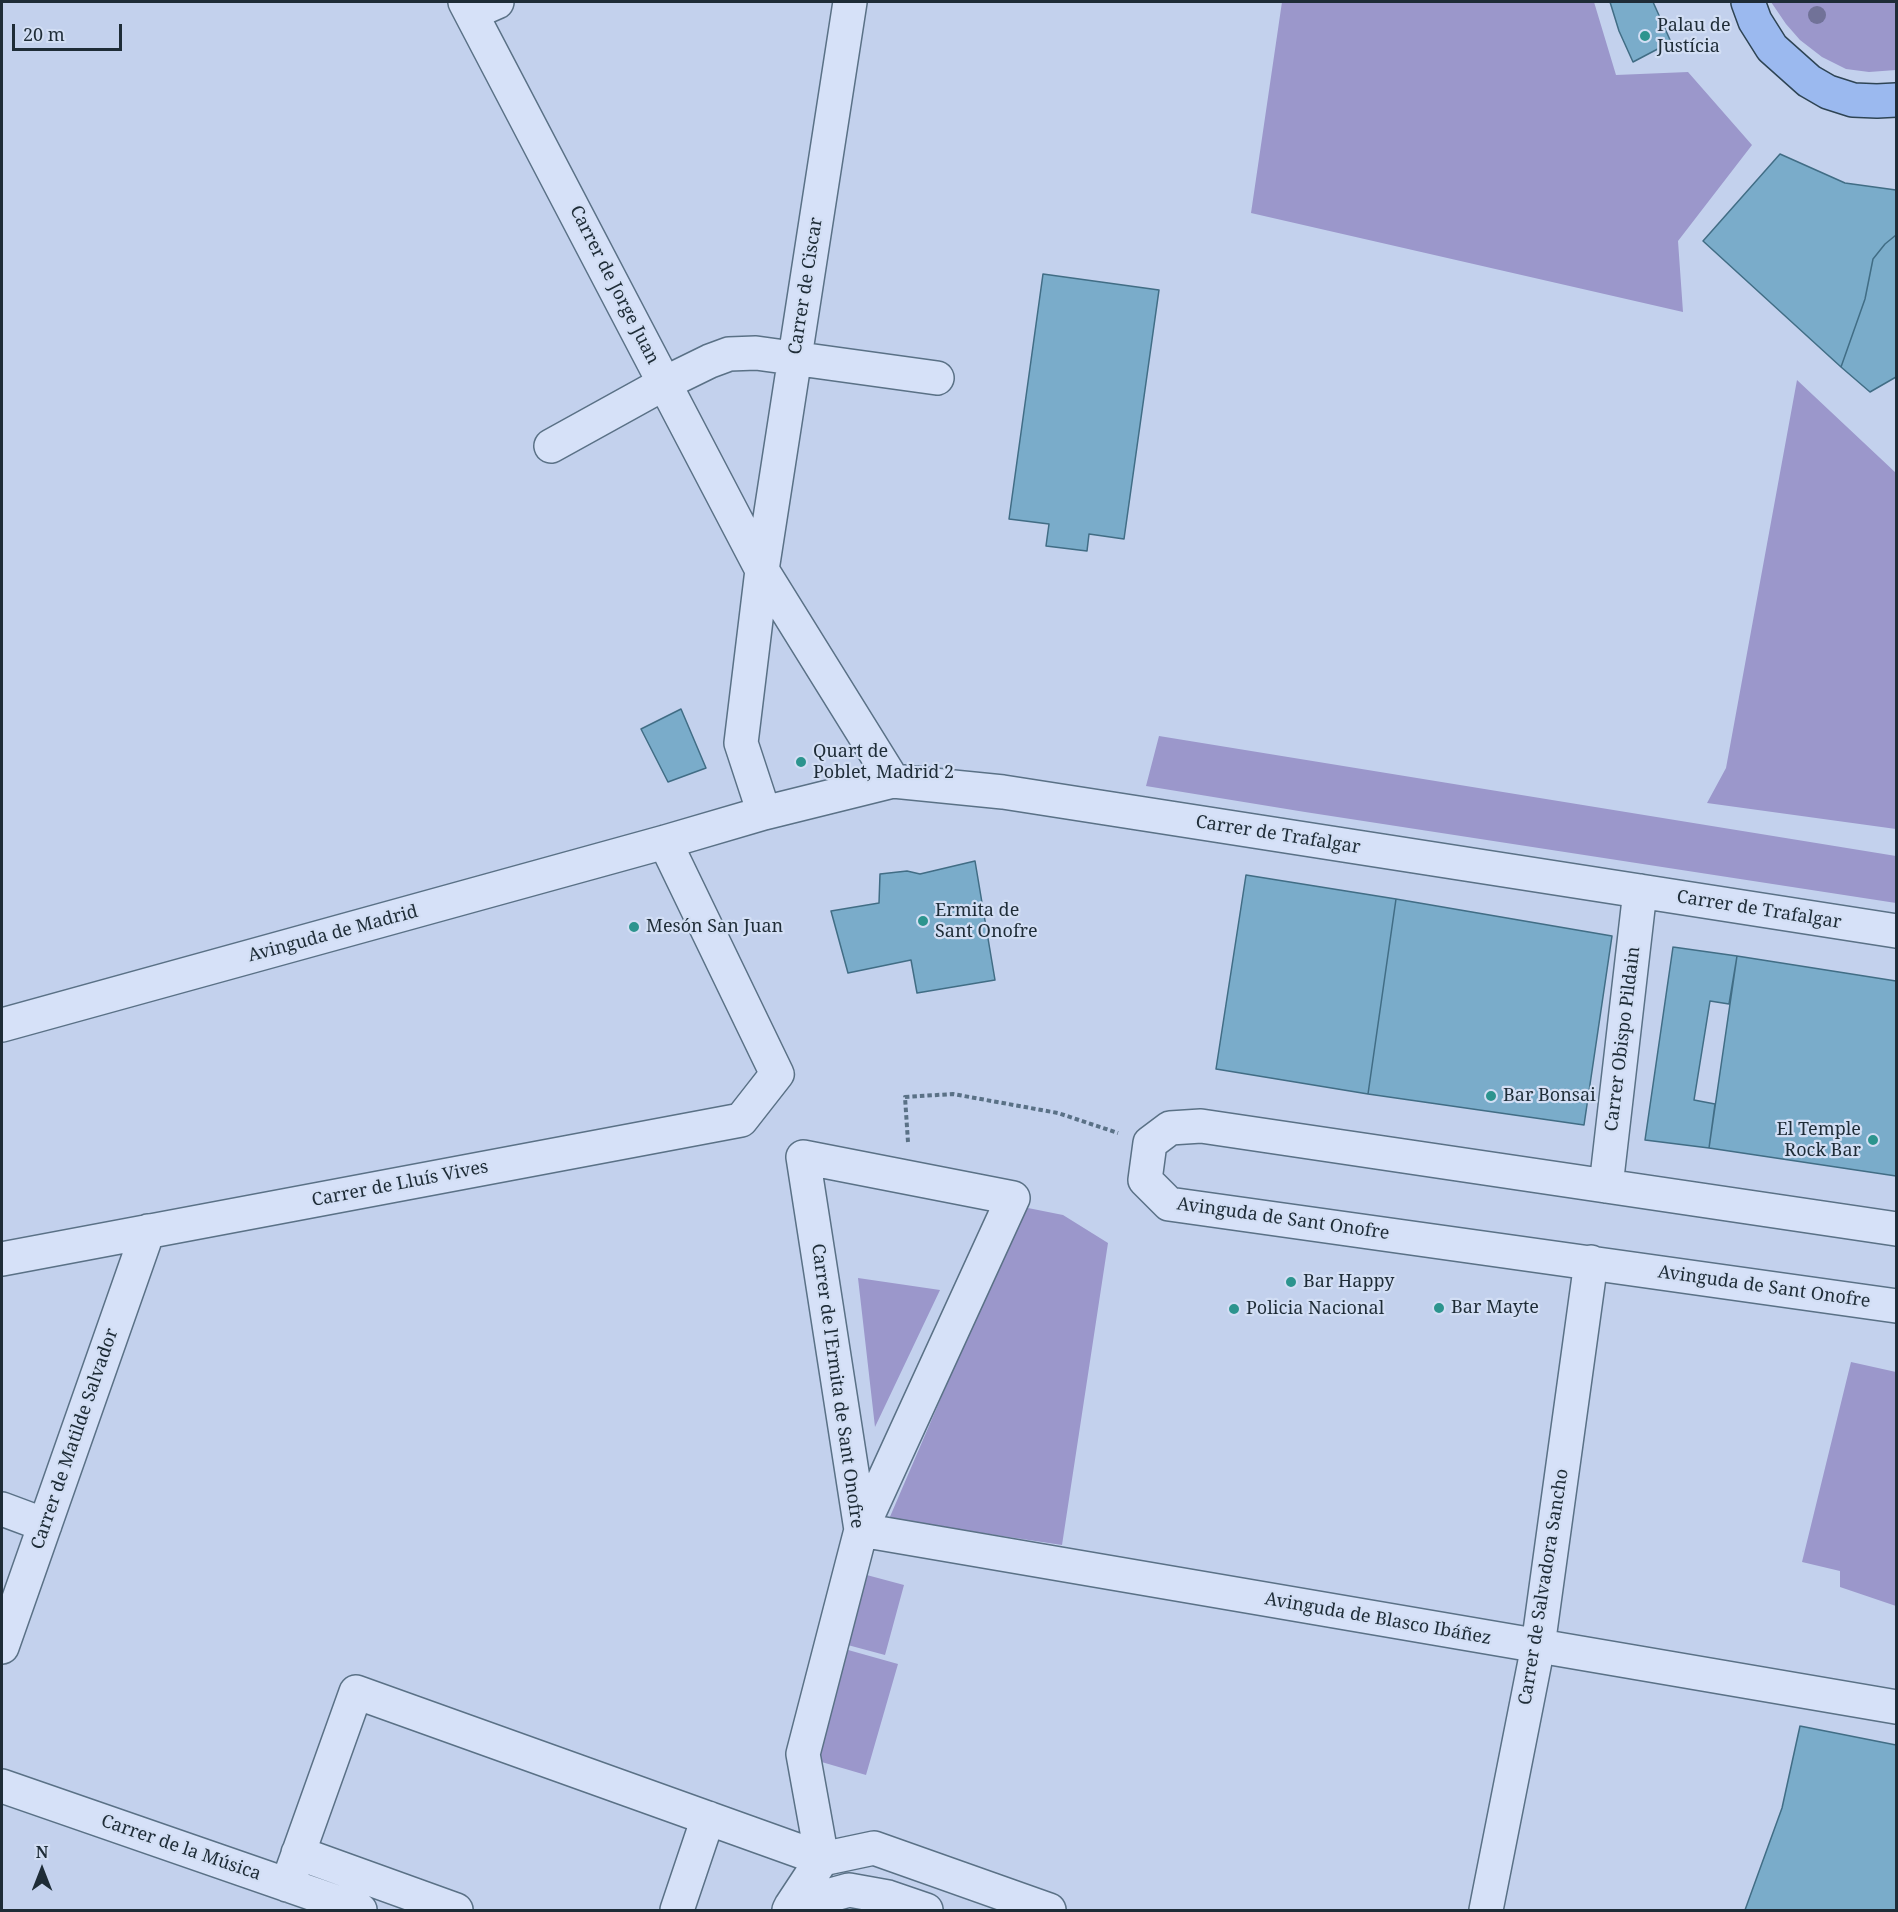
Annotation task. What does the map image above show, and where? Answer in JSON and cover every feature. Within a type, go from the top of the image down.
[{"type":"main road","points":[[1748,2],[1755,21],[1772,48],[1809,81],[1828,92],[1853,99],[1896,100]]},
{"type":"street","name":"Carrer de Ciscar","points":[[764,813],[741,743],[762,570],[850,2]]},
{"type":"street","name":"Carrer de Jorge Juan","points":[[478,6],[665,383],[762,570],[893,781]]},
{"type":"street","points":[[551,446],[665,383],[729,354],[756,353],[937,378]]},
{"type":"street","name":"Carrer de Trafalgar","points":[[665,842],[764,813],[893,781],[1003,792],[1896,931]]},
{"type":"street","name":"Avinguda de Madrid","points":[[2,1025],[665,842]]},
{"type":"street","name":"Carrer de Lluís Vives","points":[[2,1258],[741,1120],[777,1074],[665,842]]},
{"type":"street","name":"Carrer Obispo Pildain","points":[[1606,1186],[1640,891]]},
{"type":"street","points":[[1150,1143],[1170,1128],[1201,1126],[1896,1229]]},
{"type":"street","name":"Avinguda de Sant Onofre","points":[[1150,1143],[1145,1180],[1169,1204],[1896,1306]]},
{"type":"street","name":"Carrer de l'Ermita de Sant Onofre","points":[[822,1859],[803,1754],[861,1530],[803,1157],[909,1178]]},
{"type":"street","points":[[861,1530],[1013,1198],[909,1178]]},
{"type":"street","name":"Carrer de Matilde Salvador","points":[[2,1647],[148,1231]]},
{"type":"street","name":"Carrer de Salvadora Sancho","points":[[1486,1911],[1538,1646],[1591,1262]]},
{"type":"street","points":[[2,1509],[45,1525]]},
{"type":"street","name":"Avinguda de Blasco Ibáñez","points":[[861,1530],[1896,1707]]},
{"type":"street","points":[[287,1885],[356,1692],[822,1859],[874,1848],[1049,1911]]},
{"type":"street","name":"Carrer de la Música","points":[[2,1786],[360,1911]]},
{"type":"street","points":[[677,1911],[708,1818]]},
{"type":"street","points":[[298,1853],[456,1911]]},
{"type":"street","points":[[790,1908],[822,1859]]},
{"type":"street","points":[[790,1908],[849,1890],[888,1897],[926,1911]]},
{"type":"path","points":[[909,1178],[905,1097],[953,1094],[1046,1111],[1150,1143]]},
{"type":"shaded area","points":[[1282,2],[1594,2],[1616,75],[1688,72],[1752,145],[1678,241],[1683,312],[1251,213]]},
{"type":"shaded area","points":[[1771,2],[1896,2],[1896,70],[1869,72],[1846,69],[1822,57],[1800,40]]},
{"type":"shaded area","points":[[1797,380],[1896,473],[1896,829],[1707,803],[1726,768]]},
{"type":"shaded area","points":[[1159,736],[1896,856],[1896,903],[1146,786]]},
{"type":"shaded area","points":[[1023,1207],[1063,1215],[1108,1243],[1062,1545],[889,1519]]},
{"type":"shaded area","points":[[858,1278],[940,1290],[875,1427]]},
{"type":"shaded area","points":[[1851,1362],[1896,1372],[1896,1606],[1840,1587],[1840,1571],[1802,1562]]},
{"type":"shaded area","points":[[863,1574],[904,1585],[885,1655],[844,1644]]},
{"type":"shaded area","points":[[841,1648],[898,1664],[866,1775],[808,1758]]},
{"type":"building","name":"Palau de Justícia","points":[[1610,2],[1653,2],[1671,42],[1633,62],[1619,31]]},
{"type":"building","points":[[1780,154],[1845,183],[1896,190],[1896,235],[1873,259],[1865,299],[1841,367],[1703,241]]},
{"type":"building","points":[[1896,235],[1896,377],[1870,392],[1841,367],[1865,299],[1873,259]]},
{"type":"building","points":[[1043,274],[1159,290],[1124,539],[1089,534],[1087,551],[1046,546],[1049,524],[1009,519]]},
{"type":"building","points":[[681,709],[706,768],[668,782],[641,729]]},
{"type":"building","points":[[975,861],[995,980],[917,993],[911,960],[848,973],[831,911],[879,903],[880,874],[907,871],[920,874]]},
{"type":"building","points":[[1246,875],[1396,899],[1368,1094],[1216,1069]]},
{"type":"building","points":[[1396,899],[1612,936],[1584,1125],[1368,1094]]},
{"type":"building","points":[[1673,947],[1737,956],[1729,1004],[1710,1001],[1694,1100],[1715,1104],[1709,1148],[1645,1140]]},
{"type":"building","points":[[1737,956],[1896,981],[1896,1176],[1709,1148]]},
{"type":"building","points":[[1800,1726],[1896,1745],[1896,1910],[1745,1910],[1782,1808]]},
{"type":"place","name":"Palau de Justícia","points":[[1645,36]]},
{"type":"place","name":"Quart de Poblet, Madrid 2","points":[[801,762]]},
{"type":"place","name":"Ermita de Sant Onofre","points":[[923,921]]},
{"type":"place","name":"Mesón San Juan","points":[[634,927]]},
{"type":"place","name":"Bar Bonsai","points":[[1491,1096]]},
{"type":"place","name":"El Temple Rock Bar","points":[[1873,1140]]},
{"type":"place","name":"Bar Happy","points":[[1291,1282]]},
{"type":"place","name":"Bar Mayte","points":[[1439,1308]]},
{"type":"place","name":"Policia Nacional","points":[[1234,1309]]}]
